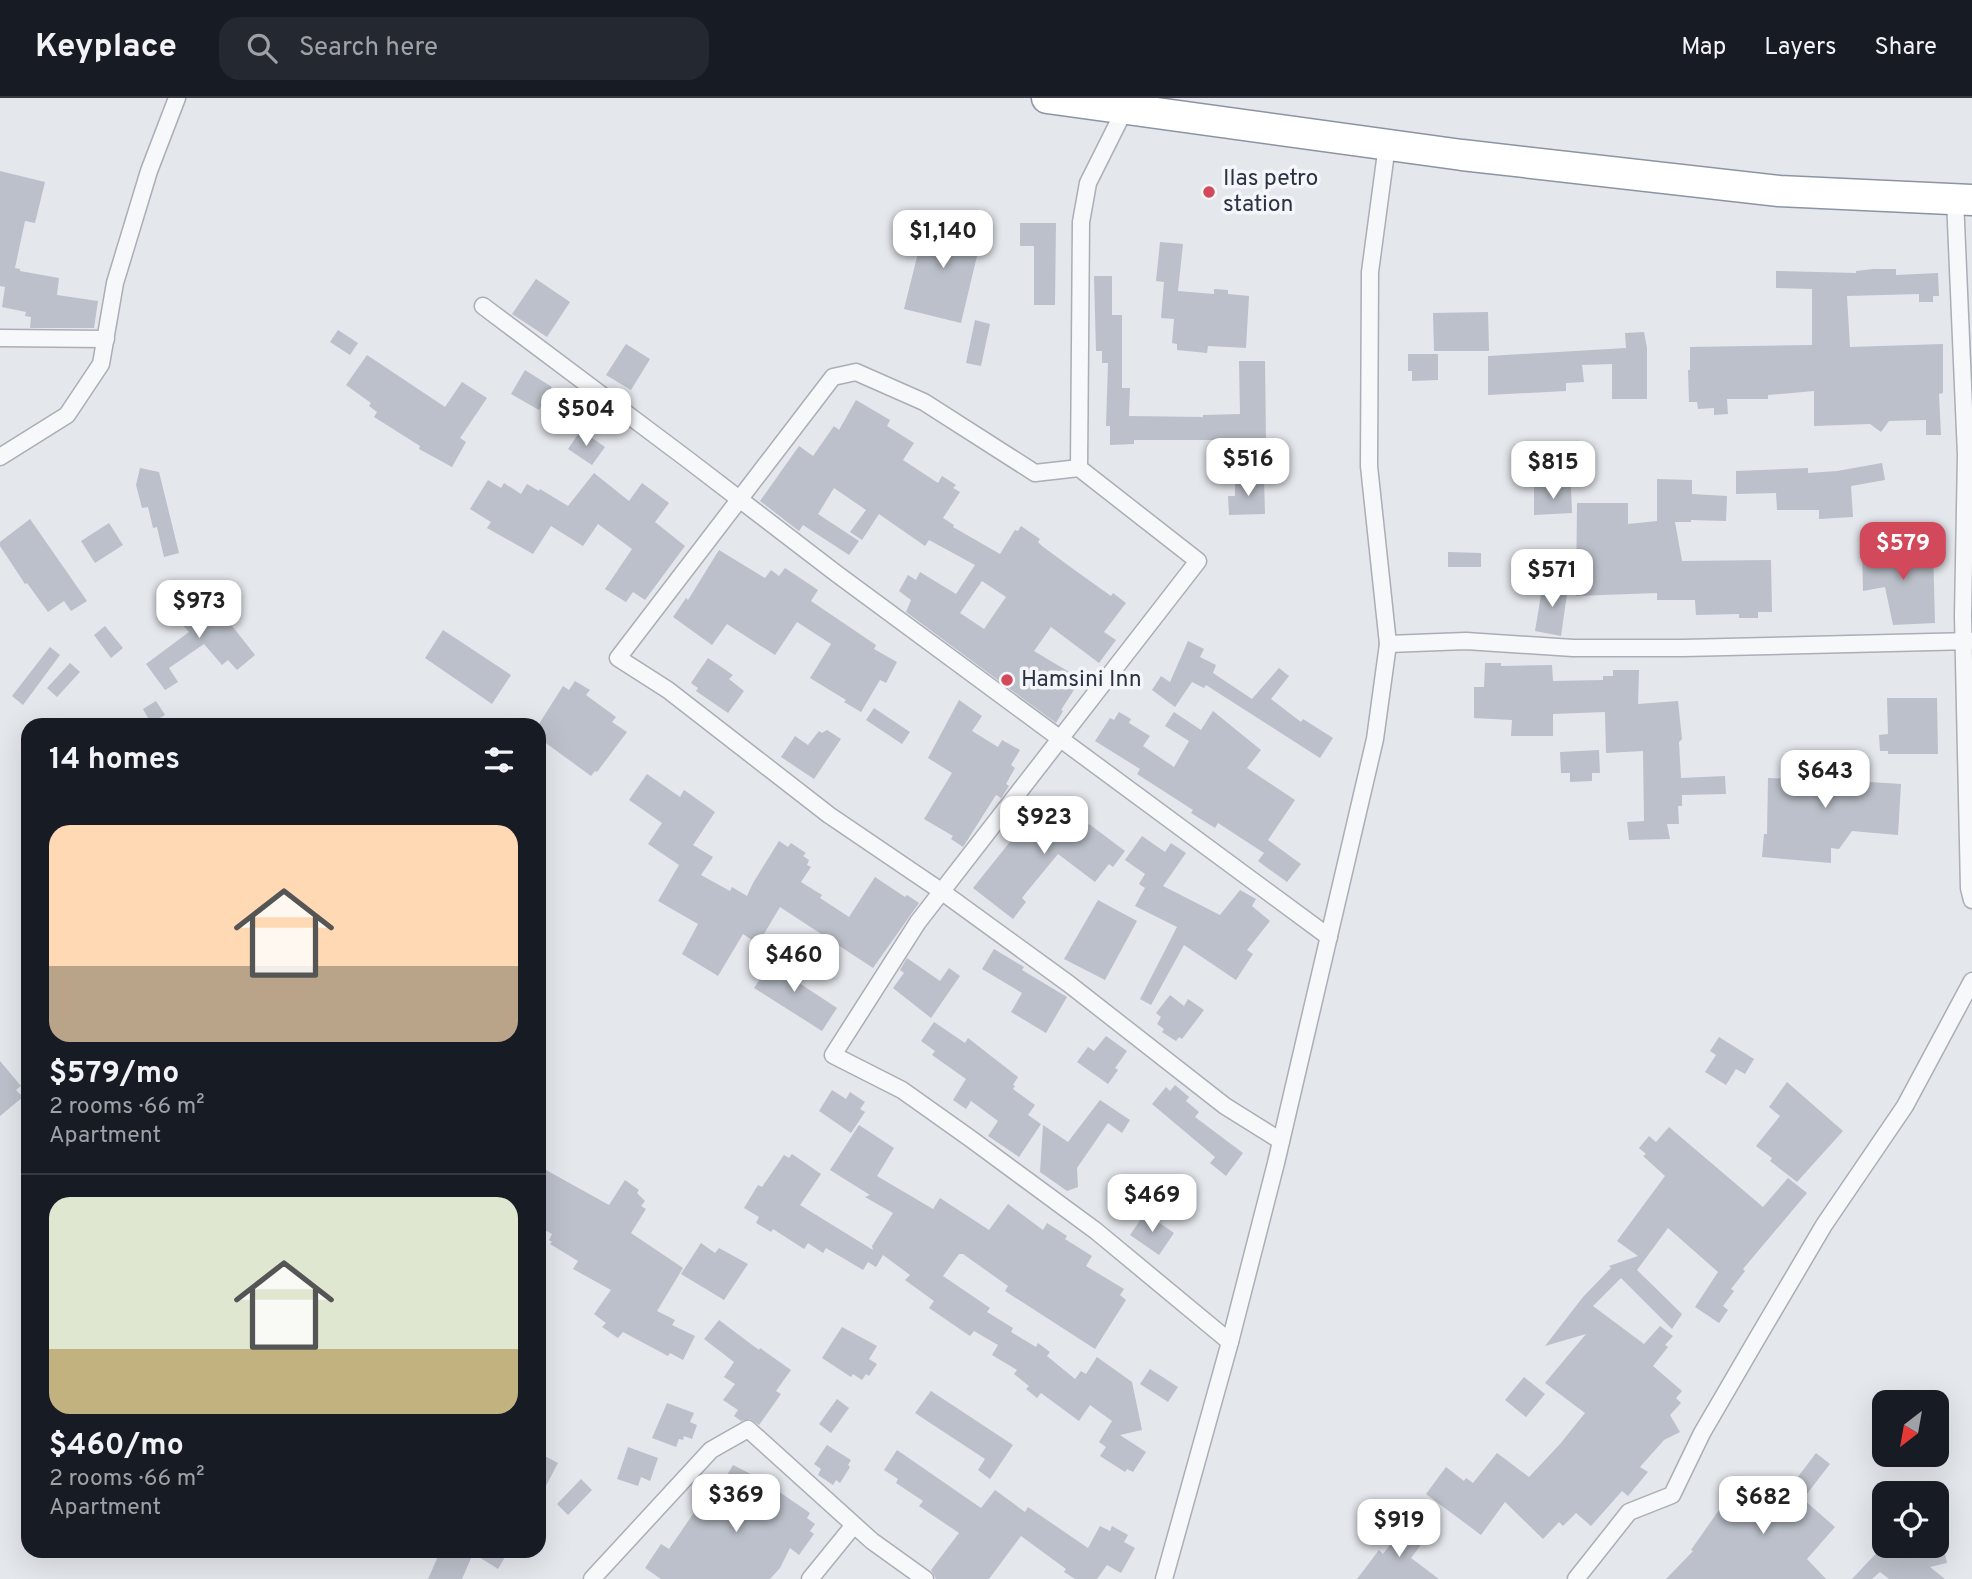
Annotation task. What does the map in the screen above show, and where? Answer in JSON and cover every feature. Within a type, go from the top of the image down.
[{"type":"highway","points":[[1047,98],[1387,145],[1779,191],[1964,200]]},
{"type":"street","points":[[0,457],[67,415],[102,364],[114,283],[149,171],[177,98]]},
{"type":"street","points":[[1079,468],[1081,222],[1088,183],[1125,109]]},
{"type":"street","points":[[1164,1579],[1230,1342],[1281,1140],[1375,739],[1388,644],[1368,466],[1370,272],[1387,145]]},
{"type":"street","points":[[1964,200],[1969,455],[1969,888],[1972,900]]},
{"type":"street","points":[[482,306],[837,574],[1329,937]]},
{"type":"street","points":[[0,338],[106,339]]},
{"type":"street","points":[[1230,1342],[1096,1231],[971,1139],[902,1090],[833,1055],[918,922],[941,891],[1198,561],[1079,468],[1035,472],[924,402],[856,372],[833,377],[618,658],[668,690],[829,815],[941,891],[1069,984],[1225,1106],[1281,1140]]},
{"type":"street","points":[[1388,644],[1466,641],[1573,649],[1968,641]]},
{"type":"street","points":[[1576,1579],[1629,1512],[1672,1495],[1702,1433],[1748,1353],[1824,1224],[1905,1106],[1972,981]]},
{"type":"street","points":[[592,1579],[711,1450],[748,1429],[872,1541],[925,1579]]},
{"type":"street","points":[[810,1579],[854,1525]]},
{"type":"building","points":[[0,171],[45,182],[35,223],[25,221],[15,268],[59,278],[57,295],[98,301],[94,328],[30,328],[31,317],[25,316],[26,312],[2,307],[5,287],[0,286]]},
{"type":"building","points":[[927,217],[970,227],[969,231],[982,235],[961,323],[904,309]]},
{"type":"building","points":[[1020,223],[1056,223],[1055,305],[1034,305],[1034,246],[1020,246]]},
{"type":"building","points":[[1160,242],[1183,244],[1178,291],[1214,294],[1214,289],[1228,290],[1228,294],[1249,296],[1246,348],[1208,346],[1207,353],[1177,350],[1177,344],[1172,343],[1174,319],[1161,318],[1164,282],[1156,281]]},
{"type":"building","points":[[1873,269],[1896,269],[1896,275],[1938,273],[1939,296],[1933,296],[1933,302],[1919,302],[1919,294],[1847,296],[1850,347],[1943,344],[1943,393],[1939,394],[1941,435],[1926,435],[1926,420],[1889,421],[1881,432],[1870,424],[1814,426],[1814,391],[1768,395],[1768,399],[1727,399],[1728,414],[1714,415],[1714,408],[1698,409],[1697,402],[1689,402],[1690,347],[1812,345],[1812,289],[1776,288],[1776,271],[1856,273]]},
{"type":"building","points":[[1094,276],[1112,276],[1112,315],[1122,315],[1122,388],[1130,388],[1129,416],[1203,417],[1240,414],[1239,361],[1265,361],[1266,440],[1134,440],[1134,444],[1110,445],[1110,426],[1106,426],[1108,363],[1102,363],[1102,351],[1096,351]]},
{"type":"building","points":[[536,279],[570,302],[547,337],[512,314]]},
{"type":"building","points":[[1488,312],[1489,351],[1434,351],[1433,313]]},
{"type":"building","points":[[975,320],[990,324],[981,366],[966,363]]},
{"type":"building","points":[[338,330],[358,343],[350,355],[330,342]]},
{"type":"building","points":[[1644,332],[1647,348],[1647,399],[1612,399],[1612,364],[1582,365],[1584,382],[1566,383],[1566,391],[1488,395],[1488,356],[1626,348],[1625,333]]},
{"type":"building","points":[[626,344],[650,359],[631,390],[606,375]]},
{"type":"building","points":[[1408,354],[1438,354],[1438,380],[1412,381],[1412,371],[1408,371]]},
{"type":"building","points":[[367,355],[445,407],[462,382],[487,398],[460,438],[466,442],[452,467],[419,449],[420,446],[374,417],[377,412],[369,406],[371,403],[346,385]]},
{"type":"building","points":[[525,370],[552,387],[539,410],[511,394]]},
{"type":"building","points":[[856,400],[890,420],[887,426],[914,443],[903,460],[938,483],[942,476],[956,485],[953,488],[960,492],[943,518],[954,525],[953,527],[1000,554],[1015,530],[1018,531],[1021,526],[1040,539],[1038,542],[1042,546],[1069,566],[1111,596],[1113,593],[1126,603],[1104,632],[1116,640],[1099,663],[1051,627],[1034,651],[1081,679],[1056,723],[906,612],[911,600],[899,591],[908,575],[916,580],[920,572],[956,594],[975,565],[929,540],[925,546],[879,514],[862,540],[850,532],[866,510],[834,488],[818,514],[859,541],[849,555],[803,525],[799,531],[760,501],[799,446],[813,456],[834,426],[839,430]],"holes":[[[982,581],[1006,597],[984,629],[960,613]]]},
{"type":"building","points":[[581,430],[605,447],[592,465],[568,449]]},
{"type":"building","points":[[1882,463],[1885,480],[1851,486],[1853,517],[1819,519],[1819,510],[1777,510],[1776,493],[1736,494],[1736,471],[1808,468],[1808,473]]},
{"type":"building","points":[[140,468],[159,472],[179,553],[164,557],[157,527],[153,528],[148,507],[142,508],[136,485]]},
{"type":"building","points":[[594,473],[629,501],[642,483],[669,503],[655,522],[685,546],[645,600],[633,592],[626,602],[605,589],[632,549],[598,524],[583,546],[551,526],[533,554],[487,528],[491,522],[470,509],[488,480],[501,488],[504,483],[521,494],[527,484],[568,506]]},
{"type":"building","points":[[1235,479],[1264,479],[1265,514],[1229,515],[1228,496],[1235,496]]},
{"type":"building","points":[[1657,479],[1692,480],[1692,494],[1727,496],[1726,521],[1675,522],[1682,561],[1771,560],[1772,612],[1758,612],[1758,618],[1739,618],[1739,614],[1696,615],[1695,600],[1657,600],[1657,593],[1576,596],[1577,503],[1628,503],[1628,524],[1657,521]]},
{"type":"building","points":[[1534,487],[1571,487],[1572,513],[1534,515]]},
{"type":"building","points":[[30,519],[87,601],[71,611],[64,601],[48,612],[27,583],[25,584],[0,546],[0,542]]},
{"type":"building","points":[[109,523],[123,545],[95,563],[81,541]]},
{"type":"building","points":[[1933,547],[1935,623],[1893,625],[1885,587],[1863,591],[1862,549]]},
{"type":"building","points":[[719,550],[765,578],[771,570],[779,576],[785,568],[818,590],[811,601],[876,645],[874,649],[897,662],[886,683],[880,680],[861,712],[810,678],[831,644],[797,622],[775,655],[727,624],[712,645],[673,617],[686,598],[688,600]]},
{"type":"building","points":[[1448,552],[1481,553],[1481,567],[1448,567]]},
{"type":"building","points":[[1543,583],[1568,587],[1561,636],[1535,631]]},
{"type":"building","points":[[177,591],[194,610],[204,603],[220,621],[225,617],[255,655],[237,670],[228,660],[222,665],[204,644],[169,668],[178,682],[165,690],[146,664],[189,632],[163,604]]},
{"type":"building","points":[[105,626],[123,648],[111,658],[94,635]]},
{"type":"building","points":[[443,630],[511,675],[492,704],[425,658]]},
{"type":"building","points":[[1188,641],[1204,649],[1200,657],[1216,665],[1213,673],[1252,699],[1279,668],[1289,676],[1271,699],[1301,722],[1303,719],[1333,738],[1320,758],[1206,685],[1204,688],[1192,682],[1175,707],[1152,690],[1161,676],[1170,682]]},
{"type":"building","points":[[50,647],[60,655],[23,705],[12,696]]},
{"type":"building","points":[[708,658],[733,675],[729,679],[744,691],[728,713],[696,691],[698,688],[691,683]]},
{"type":"building","points":[[70,663],[80,672],[57,697],[47,688]]},
{"type":"building","points":[[1485,663],[1501,663],[1501,666],[1552,665],[1553,681],[1603,680],[1603,676],[1613,676],[1613,670],[1639,670],[1638,704],[1678,701],[1682,739],[1679,742],[1681,778],[1725,776],[1726,794],[1682,795],[1682,806],[1678,806],[1679,824],[1667,824],[1670,839],[1629,840],[1627,822],[1644,821],[1643,751],[1606,753],[1605,712],[1553,714],[1553,736],[1511,736],[1512,720],[1474,718],[1474,687],[1484,687]]},
{"type":"building","points":[[575,681],[590,690],[586,695],[616,717],[612,722],[627,732],[597,772],[591,776],[546,743],[546,718],[543,718],[563,686],[569,690]]},
{"type":"building","points":[[1887,698],[1937,698],[1938,754],[1888,754],[1888,751],[1880,751],[1879,735],[1888,734]]},
{"type":"building","points":[[959,700],[982,716],[972,731],[998,747],[1002,740],[1020,750],[1011,765],[1015,768],[1006,784],[1009,786],[1001,798],[996,795],[963,847],[951,839],[953,836],[924,819],[952,773],[928,758]]},
{"type":"building","points":[[156,701],[165,715],[148,718],[143,709]]},
{"type":"building","points":[[874,708],[910,732],[902,744],[866,720]]},
{"type":"building","points":[[1213,711],[1261,750],[1247,768],[1295,800],[1268,840],[1301,864],[1287,882],[1258,861],[1264,853],[1218,823],[1215,828],[1191,813],[1193,810],[1137,774],[1140,769],[1095,741],[1110,718],[1114,720],[1119,712],[1131,719],[1129,723],[1150,736],[1143,746],[1174,767],[1189,741],[1165,726],[1174,712],[1201,730]]},
{"type":"building","points":[[827,730],[841,739],[814,779],[781,757],[795,736],[808,745],[819,731],[822,733]]},
{"type":"building","points":[[1599,750],[1600,773],[1592,773],[1592,781],[1570,782],[1570,773],[1561,773],[1560,752]]},
{"type":"building","points":[[1799,750],[1840,753],[1838,780],[1901,784],[1898,835],[1852,831],[1839,849],[1831,848],[1831,863],[1762,857],[1764,834],[1767,834],[1768,778],[1797,779]]},
{"type":"building","points":[[647,774],[680,797],[684,790],[715,812],[693,845],[713,857],[701,875],[730,891],[732,887],[747,896],[779,841],[788,847],[791,843],[806,853],[803,856],[809,860],[807,865],[811,867],[801,882],[849,917],[875,877],[919,903],[873,968],[780,907],[758,944],[743,934],[718,976],[682,954],[698,924],[658,901],[679,865],[648,844],[662,823],[629,800]]},
{"type":"building","points":[[1045,798],[1085,829],[1089,824],[1125,851],[1113,867],[1109,864],[1095,882],[1058,854],[1022,898],[1026,902],[1013,919],[973,888]]},
{"type":"building","points":[[1142,836],[1165,852],[1171,843],[1186,853],[1163,886],[1220,915],[1240,890],[1256,899],[1252,906],[1270,921],[1247,950],[1253,954],[1236,980],[1184,945],[1151,1005],[1140,999],[1177,927],[1135,906],[1145,888],[1139,884],[1145,874],[1125,860]]},
{"type":"building","points":[[1098,900],[1137,921],[1105,980],[1064,959]]},
{"type":"building","points":[[994,949],[1024,967],[1022,970],[1067,997],[1046,1033],[1011,1012],[1022,993],[982,969]]},
{"type":"building","points":[[776,955],[804,974],[799,983],[837,1008],[822,1031],[754,988]]},
{"type":"building","points":[[907,958],[940,981],[949,968],[960,976],[931,1018],[893,988],[904,973],[900,970]]},
{"type":"building","points":[[1170,995],[1184,1006],[1188,999],[1204,1010],[1182,1039],[1179,1037],[1176,1041],[1162,1032],[1164,1029],[1157,1024],[1161,1017],[1156,1013]]},
{"type":"building","points":[[934,1022],[965,1043],[968,1038],[1018,1077],[1013,1089],[1035,1105],[1028,1115],[1041,1124],[1019,1157],[988,1136],[998,1121],[971,1101],[966,1109],[953,1100],[966,1079],[932,1055],[935,1051],[921,1041]]},
{"type":"building","points":[[1106,1036],[1127,1051],[1108,1084],[1077,1062],[1088,1047],[1094,1051]]},
{"type":"building","points":[[1719,1037],[1754,1059],[1745,1074],[1736,1069],[1726,1085],[1705,1072],[1716,1055],[1710,1051]]},
{"type":"building","points":[[0,1061],[21,1086],[16,1090],[21,1099],[0,1116]]},
{"type":"building","points":[[1787,1082],[1843,1131],[1797,1182],[1756,1146],[1780,1116],[1769,1107]]},
{"type":"building","points":[[1175,1085],[1189,1097],[1186,1101],[1199,1112],[1195,1117],[1243,1153],[1226,1176],[1210,1163],[1215,1157],[1152,1104],[1166,1087],[1170,1091]]},
{"type":"building","points":[[832,1090],[846,1099],[850,1092],[865,1102],[860,1109],[865,1112],[851,1133],[819,1111]]},
{"type":"building","points":[[1100,1100],[1130,1120],[1122,1133],[1108,1123],[1077,1168],[1078,1187],[1067,1191],[1040,1172],[1043,1125],[1068,1142]]},
{"type":"building","points":[[859,1125],[894,1148],[877,1176],[933,1209],[940,1198],[989,1230],[1008,1204],[1043,1230],[1047,1223],[1067,1236],[1065,1239],[1092,1256],[1086,1266],[1124,1289],[1120,1295],[1126,1300],[1095,1349],[1005,1291],[1008,1286],[963,1254],[959,1254],[943,1276],[990,1308],[987,1312],[1013,1328],[1011,1332],[1036,1347],[1038,1343],[1050,1352],[1047,1356],[1075,1379],[1081,1371],[1086,1374],[1097,1357],[1132,1382],[1142,1430],[1120,1435],[1146,1452],[1133,1472],[1127,1469],[1125,1472],[1100,1456],[1106,1447],[1099,1442],[1112,1421],[1090,1405],[1079,1421],[1041,1393],[1037,1398],[1026,1389],[1029,1386],[1014,1374],[1017,1370],[992,1355],[998,1345],[974,1331],[970,1336],[929,1308],[934,1301],[905,1280],[910,1275],[883,1255],[876,1267],[868,1262],[863,1270],[826,1248],[823,1253],[808,1243],[804,1249],[773,1229],[771,1232],[756,1223],[759,1217],[744,1208],[758,1185],[762,1187],[784,1155],[789,1158],[792,1154],[821,1174],[800,1205],[873,1250],[872,1246],[893,1213],[865,1197],[870,1195],[830,1170]]},
{"type":"building","points":[[1669,1127],[1763,1207],[1788,1178],[1807,1193],[1743,1269],[1745,1271],[1731,1289],[1734,1291],[1723,1306],[1728,1310],[1719,1323],[1695,1307],[1718,1272],[1668,1228],[1637,1270],[1682,1314],[1672,1329],[1621,1278],[1593,1306],[1644,1344],[1660,1326],[1673,1336],[1653,1366],[1682,1391],[1676,1398],[1681,1403],[1670,1415],[1680,1432],[1664,1440],[1640,1467],[1648,1472],[1628,1496],[1622,1491],[1591,1526],[1576,1513],[1563,1526],[1559,1522],[1543,1539],[1505,1502],[1481,1535],[1426,1494],[1446,1467],[1464,1481],[1466,1478],[1473,1483],[1497,1453],[1529,1477],[1585,1413],[1545,1383],[1586,1334],[1545,1346],[1583,1297],[1611,1268],[1609,1266],[1638,1256],[1617,1241],[1665,1176],[1643,1156],[1646,1154],[1639,1148],[1649,1136],[1656,1142]]},
{"type":"building","points":[[546,1170],[609,1205],[625,1180],[639,1190],[637,1193],[645,1201],[641,1206],[646,1209],[631,1233],[683,1268],[657,1311],[675,1320],[672,1325],[695,1336],[683,1360],[670,1353],[668,1356],[623,1332],[618,1338],[602,1327],[606,1323],[594,1314],[611,1290],[573,1269],[578,1261],[550,1244],[552,1234],[546,1231]]},
{"type":"building","points":[[1145,1213],[1174,1233],[1159,1255],[1130,1235]]},
{"type":"building","points":[[701,1243],[715,1253],[719,1248],[748,1264],[724,1300],[681,1274]]},
{"type":"building","points":[[719,1320],[791,1370],[776,1391],[781,1394],[759,1425],[750,1419],[741,1421],[734,1416],[738,1410],[723,1400],[735,1384],[724,1377],[734,1362],[704,1339]]},
{"type":"building","points":[[842,1327],[877,1346],[869,1359],[877,1364],[869,1376],[866,1374],[862,1380],[853,1374],[851,1377],[822,1358]]},
{"type":"building","points":[[1150,1369],[1178,1387],[1168,1402],[1140,1384]]},
{"type":"building","points":[[1524,1377],[1545,1394],[1526,1417],[1505,1400]]},
{"type":"building","points":[[931,1391],[1013,1445],[990,1479],[978,1470],[985,1459],[915,1413]]},
{"type":"building","points":[[837,1399],[849,1408],[831,1433],[819,1424]]},
{"type":"building","points":[[667,1403],[694,1413],[690,1422],[697,1425],[692,1439],[684,1436],[683,1440],[679,1439],[676,1447],[652,1438]]},
{"type":"building","points":[[827,1445],[851,1460],[848,1465],[850,1467],[840,1483],[836,1480],[833,1485],[818,1475],[821,1469],[814,1464]]},
{"type":"building","points":[[628,1447],[658,1458],[650,1481],[641,1477],[638,1486],[617,1479]]},
{"type":"building","points":[[897,1450],[981,1508],[995,1490],[1025,1512],[1028,1507],[1088,1548],[1100,1526],[1110,1531],[1112,1526],[1128,1535],[1124,1542],[1135,1548],[1121,1573],[1107,1565],[1097,1579],[1075,1579],[1064,1572],[1066,1569],[1021,1536],[989,1579],[936,1579],[931,1570],[959,1533],[919,1506],[923,1501],[896,1483],[898,1479],[884,1470]]},
{"type":"building","points":[[1816,1453],[1830,1464],[1803,1499],[1835,1527],[1807,1559],[1826,1579],[1666,1579],[1693,1551],[1691,1550],[1726,1500],[1747,1515],[1781,1477],[1791,1486]]},
{"type":"building","points":[[546,1457],[558,1463],[546,1486]]},
{"type":"building","points":[[733,1465],[776,1487],[775,1489],[810,1513],[807,1518],[815,1524],[810,1531],[814,1534],[799,1555],[790,1548],[780,1568],[770,1579],[661,1579],[645,1568],[661,1544],[669,1549],[704,1498],[711,1502]]},
{"type":"building","points":[[581,1479],[592,1490],[568,1515],[557,1504]]},
{"type":"building","points":[[1407,1523],[1426,1538],[1411,1558],[1439,1579],[1357,1579],[1379,1550],[1383,1554]]},
{"type":"building","points":[[437,1558],[471,1558],[462,1579],[428,1579]]},
{"type":"building","points":[[481,1558],[504,1558],[498,1569]]},
{"type":"building","points":[[1872,1558],[1946,1558],[1947,1563],[1930,1567],[1945,1579],[1889,1579],[1880,1572],[1872,1579],[1852,1579]]},
{"type":"place","name":"Ilas petro station","points":[[1209,192]]},
{"type":"place","name":"Hamsini Inn","points":[[1007,680]]}]
